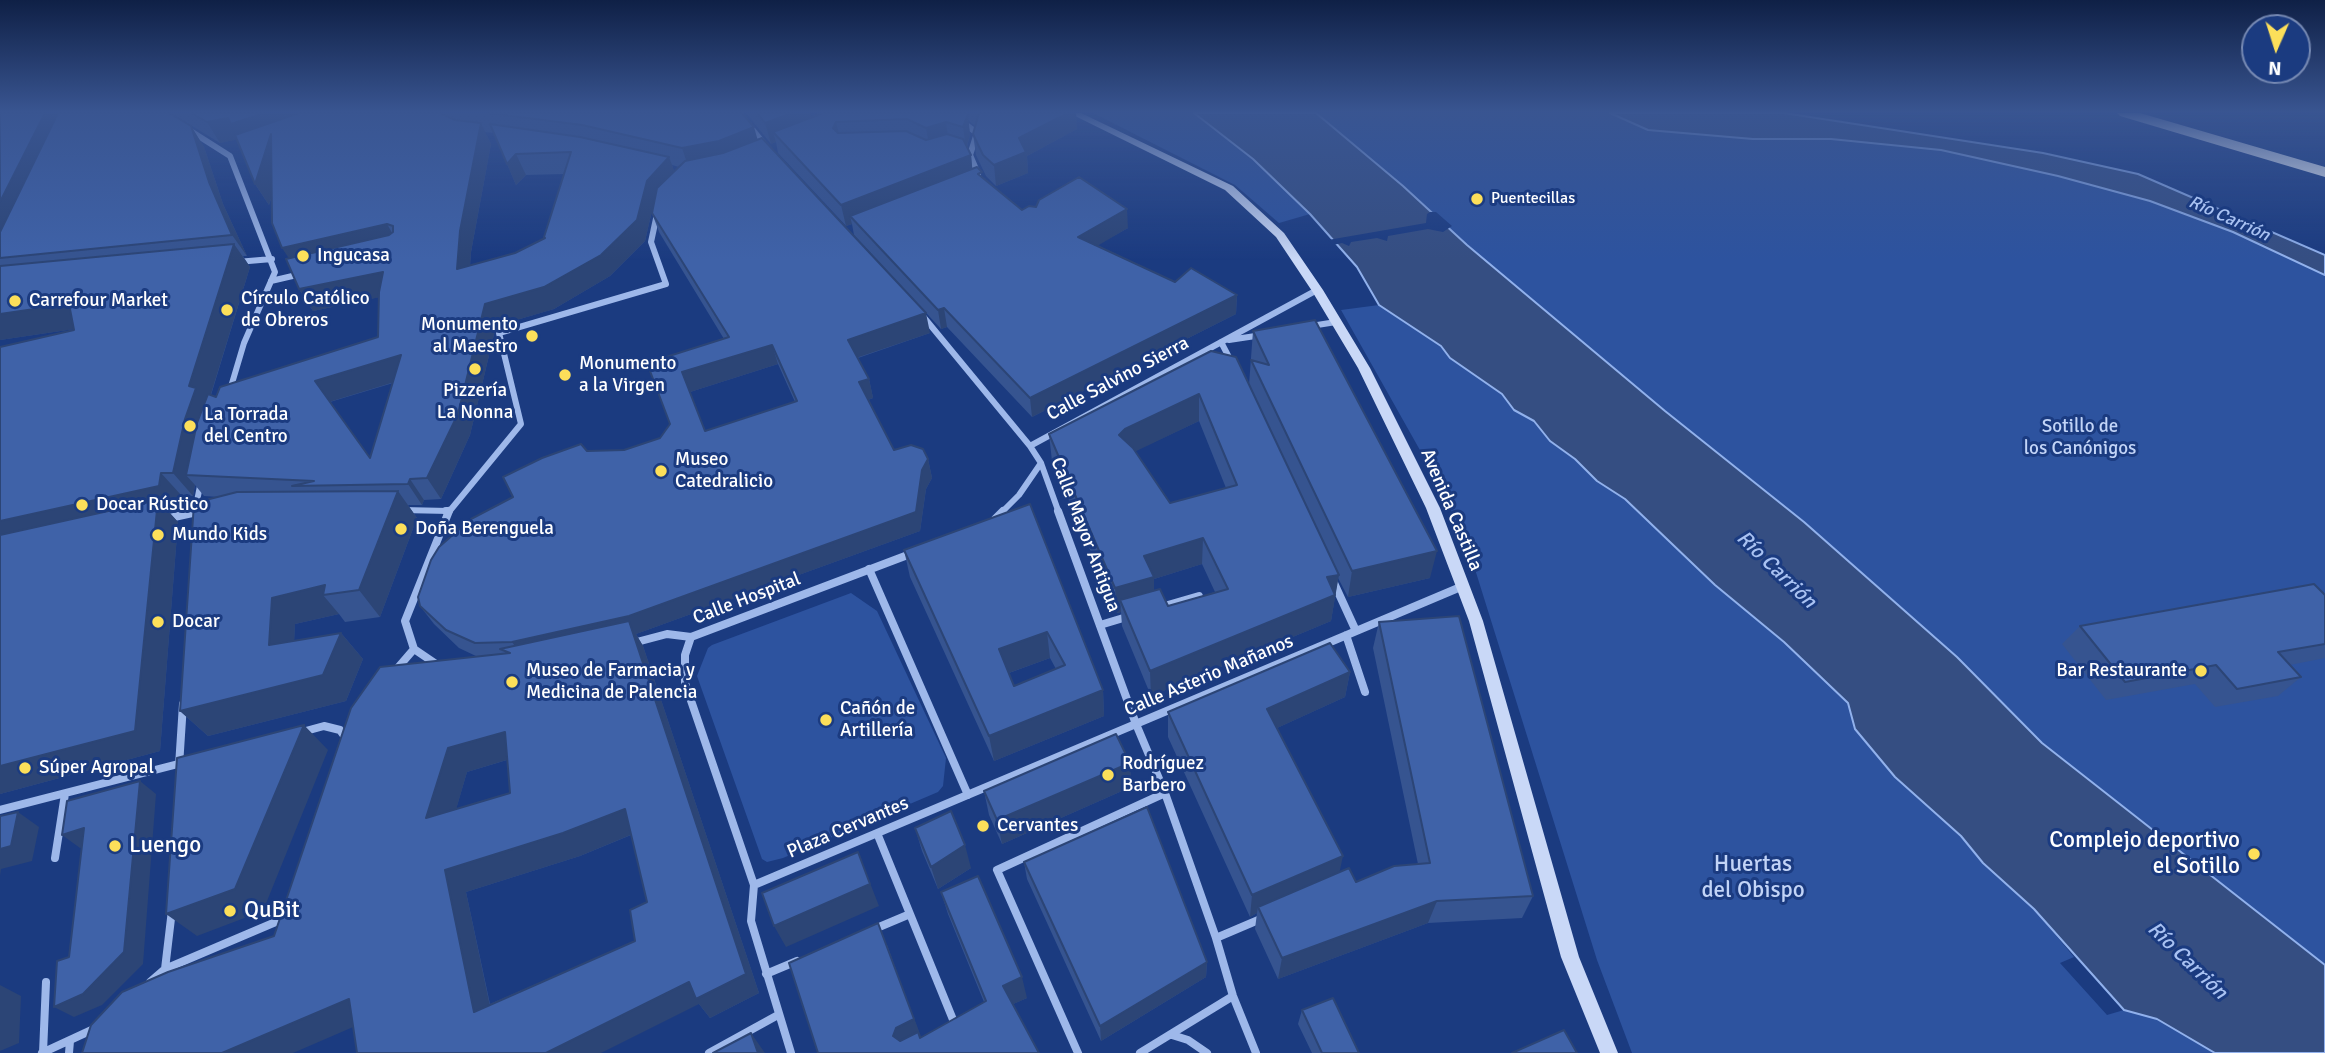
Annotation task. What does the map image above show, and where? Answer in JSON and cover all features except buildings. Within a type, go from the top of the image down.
[{"type":"highway","points":[[2292,162],[2325,172]]},
{"type":"main road","name":"Avenida Castilla","points":[[1176,162],[1229,188],[1280,235],[1364,368],[1433,508],[1476,621],[1570,957],[1609,1053]]},
{"type":"street","points":[[227,399],[244,343],[275,272],[233,162]]},
{"type":"street","points":[[969,184],[981,179],[973,162]]},
{"type":"street","points":[[453,668],[442,668],[414,649],[405,621],[449,511],[521,424],[499,333],[666,284],[651,242],[659,205]]},
{"type":"street","points":[[230,263],[272,259]]},
{"type":"street","points":[[271,281],[310,272]]},
{"type":"street","name":"Calle Salvino Sierra","points":[[1030,446],[1317,290]]},
{"type":"street","name":"Calle Mayor Antigua","points":[[918,311],[1030,446],[1041,463],[1136,724],[1165,793],[1216,938],[1233,996],[1256,1053]]},
{"type":"street","points":[[1308,327],[1336,322]]},
{"type":"street","name":"Calle Salvino Sierra","points":[[1221,341],[1271,333]]},
{"type":"street","points":[[1221,341],[1237,374]]},
{"type":"street","points":[[987,524],[1003,514],[1041,463]]},
{"type":"street","points":[[194,526],[202,478]]},
{"type":"street","points":[[388,511],[449,511]]},
{"type":"street","points":[[157,520],[207,512]]},
{"type":"street","name":"Calle Hospital","points":[[617,647],[667,634],[691,637],[923,549]]},
{"type":"street","points":[[869,569],[968,795]]},
{"type":"street","points":[[1331,577],[1356,631]]},
{"type":"street","name":"Calle Asterio Mañanos","points":[[968,795],[1463,586]]},
{"type":"street","points":[[1149,611],[1199,596]]},
{"type":"street","points":[[1100,625],[1137,614]]},
{"type":"street","points":[[1346,635],[1365,692]]},
{"type":"street","points":[[691,637],[685,655],[685,682],[754,885],[751,921],[791,1053]]},
{"type":"street","points":[[386,680],[414,649]]},
{"type":"street","points":[[179,769],[184,691]]},
{"type":"street","points":[[340,730],[349,720]]},
{"type":"street","points":[[297,733],[324,726],[340,730],[350,744],[345,756]]},
{"type":"street","points":[[0,810],[179,769],[192,761]]},
{"type":"street","points":[[1078,1053],[997,870],[1165,793]]},
{"type":"street","points":[[55,858],[65,794]]},
{"type":"street","name":"Plaza Cervantes","points":[[754,885],[968,795]]},
{"type":"street","points":[[877,833],[957,1028],[944,1034]]},
{"type":"street","points":[[165,969],[172,902]]},
{"type":"street","points":[[145,987],[165,969],[278,921],[288,908]]},
{"type":"street","points":[[1216,938],[1274,913]]},
{"type":"street","points":[[862,934],[911,914]]},
{"type":"street","points":[[766,974],[802,959]]},
{"type":"street","points":[[46,982],[43,1053],[104,1024]]},
{"type":"street","points":[[1140,1053],[1233,996]]},
{"type":"street","points":[[709,1053],[778,1015]]},
{"type":"street","points":[[1172,1035],[1188,1040],[1207,1053]]},
{"type":"street","points":[[69,1053],[70,1041]]},
{"type":"green space","points":[[1190,162],[1256,162],[1310,214],[1279,223],[1235,185]]},
{"type":"green space","name":"Sotillo de los Canónigos","points":[[1375,162],[1996,162],[2150,201],[2233,232],[2325,275],[2325,965],[2042,743],[1957,657],[1804,522],[1665,411],[1467,245]]},
{"type":"green space","name":"Huertas del Obispo","points":[[1379,305],[1441,346],[1450,358],[1502,394],[1514,410],[1534,421],[1550,441],[1575,459],[1597,481],[1625,499],[1715,585],[1784,642],[1848,703],[1856,729],[1895,777],[1961,836],[1983,863],[2034,909],[2074,957],[2060,963],[2107,1015],[2124,1010],[2157,1019],[2215,1053],[1632,1053],[1597,960],[1469,550],[1434,475],[1341,310]]},
{"type":"green space","points":[[851,593],[877,611],[946,758],[943,786],[938,792],[783,858],[767,862],[762,859],[697,676],[708,648],[712,645]]},
{"type":"water","name":"Río Carrión","points":[[1256,162],[1375,162],[1467,245],[1665,411],[1804,522],[1957,657],[2042,743],[2325,965],[2325,1053],[2215,1053],[2157,1019],[2124,1010],[2034,909],[1983,863],[1961,836],[1895,777],[1855,729],[1848,703],[1784,642],[1715,585],[1625,499],[1597,481],[1575,459],[1550,441],[1534,421],[1514,410],[1502,394],[1450,358],[1441,346],[1379,305],[1357,267],[1310,214]]},
{"type":"water","name":"Río Carrión","points":[[1996,162],[2084,162],[2138,174],[2325,255],[2325,275],[2233,232],[2150,201]]},
{"type":"pier","points":[[1436,212],[1452,226],[1443,232],[1428,229],[1388,236],[1387,241],[1377,238],[1351,242],[1349,246],[1342,243],[1333,245],[1328,240],[1426,223],[1427,214]]},
{"type":"place","name":"Puentecillas","points":[[1477,199]]},
{"type":"place","name":"Ingucasa","points":[[303,256]]},
{"type":"place","name":"Carrefour Market","points":[[15,301]]},
{"type":"place","name":"Círculo Católico de Obreros","points":[[227,310]]},
{"type":"place","name":"Monumento al Maestro","points":[[532,336]]},
{"type":"place","name":"Pizzería La Nonna","points":[[475,369]]},
{"type":"place","name":"Monumento a la Virgen","points":[[565,375]]},
{"type":"place","name":"La Torrada del Centro","points":[[190,426]]},
{"type":"place","name":"Museo Catedralicio","points":[[661,471]]},
{"type":"place","name":"Docar Rústico","points":[[82,505]]},
{"type":"place","name":"Doña Berenguela","points":[[401,529]]},
{"type":"place","name":"Mundo Kids","points":[[158,535]]},
{"type":"place","name":"Docar","points":[[158,622]]},
{"type":"place","name":"Bar Restaurante","points":[[2201,671]]},
{"type":"place","name":"Museo de Farmacia y Medicina de Palencia","points":[[512,682]]},
{"type":"place","name":"Cañón de Artillería","points":[[826,720]]},
{"type":"place","name":"Súper Agropal","points":[[25,768]]},
{"type":"place","name":"Rodríguez Barbero","points":[[1108,775]]},
{"type":"place","name":"Cervantes","points":[[983,826]]},
{"type":"place","name":"Luengo","points":[[115,846]]},
{"type":"place","name":"Complejo deportivo el Sotillo","points":[[2254,854]]},
{"type":"place","name":"QuBit","points":[[230,911]]}]
